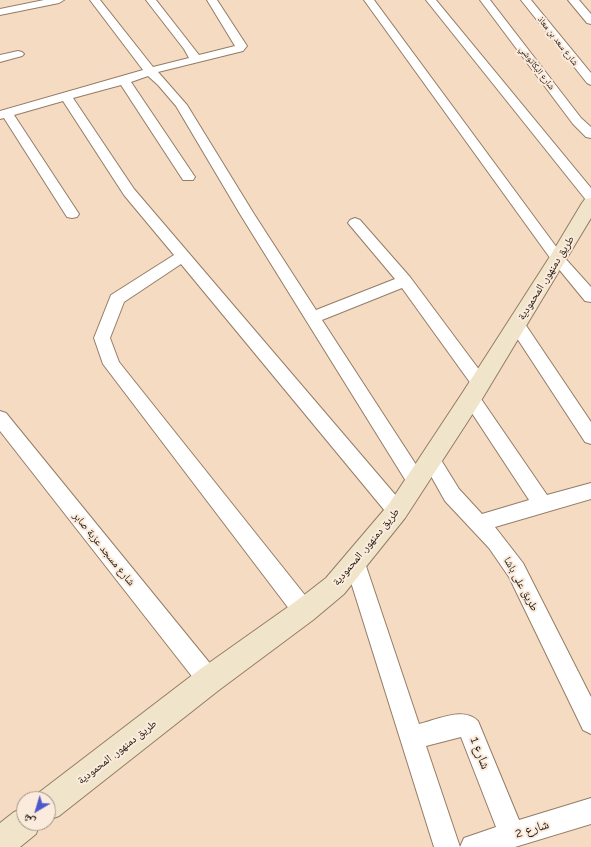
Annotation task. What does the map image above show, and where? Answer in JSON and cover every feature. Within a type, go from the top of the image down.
[{"type":"main road","name":"طريق دمنهور, المحمودية","points":[[56,799],[209,680],[304,611],[335,586],[397,511],[558,259],[591,203]]},
{"type":"main road","points":[[0,843],[16,830]]},
{"type":"street","points":[[0,12],[59,0]]},
{"type":"street","points":[[95,0],[150,71],[162,82],[181,105],[247,214],[416,480]]},
{"type":"street","points":[[151,0],[189,48],[196,60]]},
{"type":"street","points":[[72,214],[3,114],[124,80],[150,71],[239,49],[241,46],[212,0]]},
{"type":"street","points":[[369,0],[558,259],[591,297]]},
{"type":"street","points":[[431,0],[591,197]]},
{"type":"street","name":"شارع البكاتوشي","points":[[485,0],[577,121],[591,134]]},
{"type":"street","name":"شارع سعد بن معاذ","points":[[526,0],[591,81]]},
{"type":"street","points":[[573,0],[591,21]]},
{"type":"street","points":[[0,59],[18,54]]},
{"type":"street","points":[[124,80],[188,177]]},
{"type":"street","points":[[66,96],[129,192],[397,511]]},
{"type":"street","points":[[355,223],[405,281],[475,390],[543,505]]},
{"type":"street","points":[[183,256],[117,299],[102,338],[111,364],[304,611]]},
{"type":"street","points":[[313,317],[405,281]]},
{"type":"street","points":[[516,325],[591,437]]},
{"type":"street","name":"شارع مسجد عزبة صابر","points":[[0,418],[209,680]]},
{"type":"street","name":"طريق على باشا","points":[[431,460],[452,495],[465,511],[479,523],[496,542],[516,570],[591,722]]},
{"type":"street","points":[[479,523],[591,491]]},
{"type":"street","points":[[355,563],[448,847]]},
{"type":"street","name":"شارع 1","points":[[412,738],[461,725],[467,726],[470,729],[512,836]]},
{"type":"street","name":"شارع 2","points":[[473,847],[591,812]]}]
